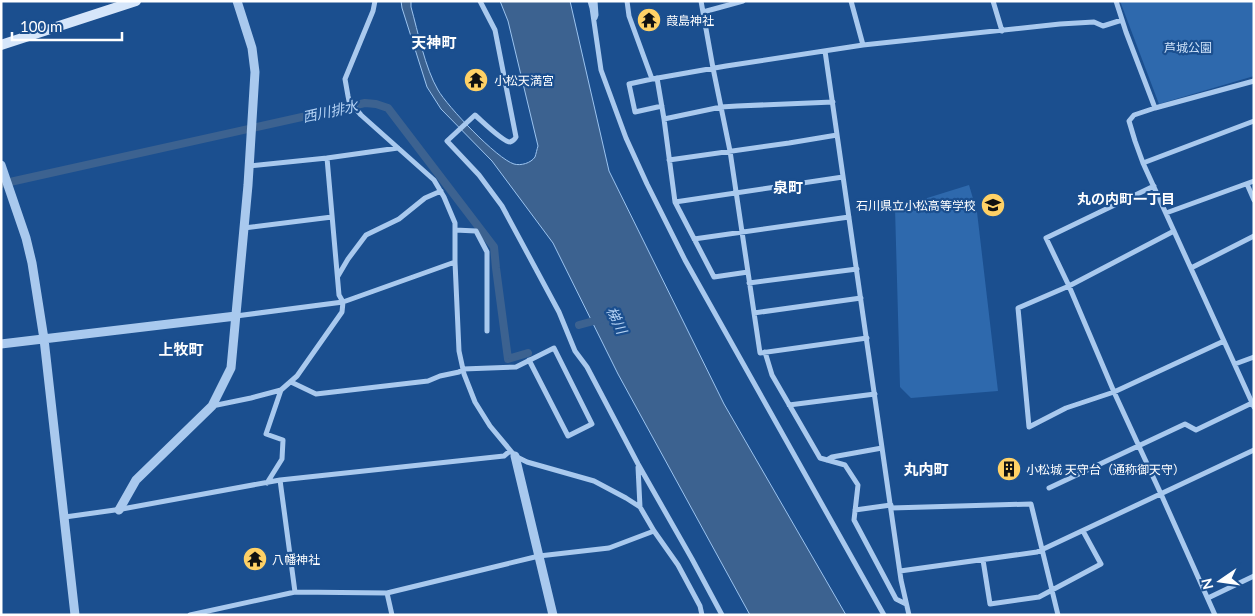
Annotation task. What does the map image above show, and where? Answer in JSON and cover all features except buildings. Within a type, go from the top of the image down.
[{"type":"main road","points":[[1,45],[136,1]]},
{"type":"street","points":[[119,510],[136,480],[212,406],[231,368],[244,228],[255,72],[252,48],[237,1]]},
{"type":"street","points":[[375,1],[373,12],[345,80],[349,100],[361,116],[434,180],[455,223],[459,351],[463,369],[475,402],[490,426],[513,453],[527,462],[594,481],[626,498],[640,508],[678,565],[700,606],[702,615]]},
{"type":"street","points":[[480,1],[495,30],[516,137],[513,141],[509,142],[475,115],[447,141],[479,175],[502,206],[559,312],[575,351],[587,367],[638,464],[722,615]]},
{"type":"street","points":[[590,1],[601,70],[626,138],[647,184],[685,260],[884,615]]},
{"type":"street","points":[[594,22],[596,15],[595,1]]},
{"type":"street","points":[[627,1],[629,16],[654,79],[662,106],[675,202],[714,277],[748,272]]},
{"type":"street","points":[[701,1],[730,151],[760,353],[867,338]]},
{"type":"street","points":[[703,12],[743,1]]},
{"type":"street","points":[[851,1],[863,45]]},
{"type":"street","points":[[993,1],[1002,31]]},
{"type":"street","points":[[1116,1],[1155,108]]},
{"type":"street","points":[[662,106],[634,112],[629,84],[713,68],[863,45],[1060,24],[1094,22],[1103,26],[1122,20]]},
{"type":"street","points":[[825,51],[900,571],[908,615]]},
{"type":"street","points":[[1049,488],[1185,424],[1196,430],[1253,405],[1143,163],[1129,121],[1134,115],[1155,108],[1254,81]]},
{"type":"street","points":[[664,119],[737,106],[832,102]]},
{"type":"street","points":[[1143,163],[1254,121]]},
{"type":"street","points":[[669,160],[789,143],[837,134]]},
{"type":"street","points":[[249,166],[398,148]]},
{"type":"street","points":[[212,406],[281,390],[297,376],[342,312],[343,302],[340,295],[338,277],[327,158]]},
{"type":"street","points":[[1,165],[26,238],[32,263],[44,339],[76,615]]},
{"type":"street","points":[[675,202],[843,177]]},
{"type":"street","points":[[1166,213],[1254,181]]},
{"type":"street","points":[[1247,184],[1254,200]]},
{"type":"street","points":[[1154,186],[1046,238],[1215,615]]},
{"type":"street","points":[[338,277],[348,259],[366,235],[399,219],[424,198],[440,191]]},
{"type":"street","points":[[244,228],[332,217]]},
{"type":"street","points":[[694,240],[849,217]]},
{"type":"street","points":[[455,230],[476,231],[487,252],[487,331]]},
{"type":"street","points":[[1174,231],[1069,286],[1018,308],[1029,427],[1066,408],[1114,392],[1224,341]]},
{"type":"street","points":[[1191,268],[1254,236]]},
{"type":"street","points":[[1,344],[343,302],[455,262]]},
{"type":"street","points":[[749,282],[857,268]]},
{"type":"street","points":[[754,313],[861,298]]},
{"type":"street","points":[[291,382],[316,394],[428,381],[459,372],[463,369],[516,367],[530,360],[554,348],[592,424],[568,436],[530,360]]},
{"type":"street","points":[[765,352],[772,376],[820,458],[845,465],[858,486],[854,520],[896,599],[906,604]]},
{"type":"street","points":[[1235,364],[1254,356]]},
{"type":"street","points":[[268,483],[282,459],[283,440],[266,434],[281,390]]},
{"type":"street","points":[[789,405],[875,394]]},
{"type":"street","points":[[827,460],[832,457],[882,448]]},
{"type":"street","points":[[900,571],[1038,552],[1254,450]]},
{"type":"street","points":[[65,517],[119,510],[280,480],[504,456],[513,453]]},
{"type":"street","points":[[513,453],[553,615]]},
{"type":"street","points":[[638,464],[640,508]]},
{"type":"street","points":[[280,480],[295,592]]},
{"type":"street","points":[[855,510],[891,507],[1031,504],[1058,615]]},
{"type":"street","points":[[190,615],[295,592],[387,593],[539,556],[609,548],[654,531]]},
{"type":"street","points":[[983,560],[990,604],[1039,597],[1101,564],[1083,531]]},
{"type":"street","points":[[1208,598],[1254,576]]},
{"type":"street","points":[[387,593],[392,615]]},
{"type":"green space","name":"芦城公園","points":[[1120,1],[1254,1],[1254,76],[1159,104]]},
{"type":"green space","points":[[969,185],[977,212],[998,391],[911,398],[900,387],[895,208]]},
{"type":"water","name":"梯川","points":[[401,1],[411,1],[426,61],[433,81],[443,98],[496,153],[514,164],[520,165],[526,164],[535,157],[538,146],[508,21],[500,1],[570,1],[609,171],[724,404],[846,615],[750,615],[618,374],[553,243],[492,161],[441,109],[427,87]]},
{"type":"waterway","name":"西川排水","points":[[1,184],[365,103],[376,104],[388,108],[494,247],[508,359],[528,353]]},
{"type":"waterway","name":"西川排水","points":[[579,325],[601,319]]},
{"type":"place","name":"葭島神社","points":[[649,20]]},
{"type":"place","name":"小松天満宮","points":[[476,80]]},
{"type":"place","name":"石川県立小松高等学校","points":[[993,205]]},
{"type":"place","name":"小松城 天守台（通称御天守）","points":[[1009,469]]},
{"type":"place","name":"八幡神社","points":[[255,559]]},
{"type":"district","name":"天神町","points":[[434,42]]},
{"type":"district","name":"泉町","points":[[788,187]]},
{"type":"district","name":"丸の内町一丁目","points":[[1126,198]]},
{"type":"district","name":"上牧町","points":[[181,349]]},
{"type":"district","name":"丸内町","points":[[926,469]]}]
